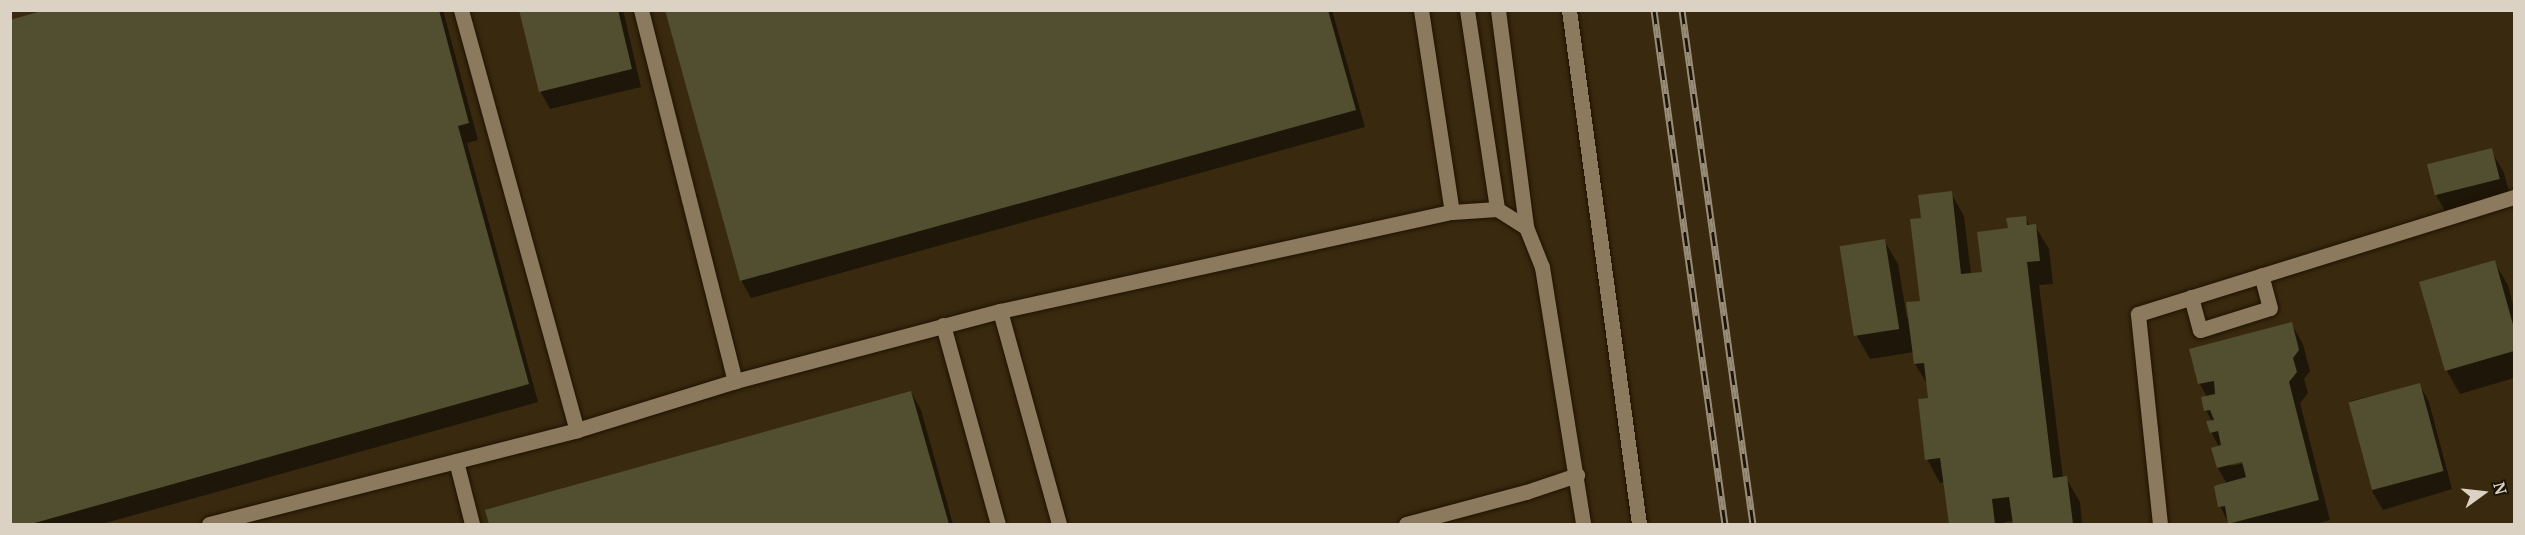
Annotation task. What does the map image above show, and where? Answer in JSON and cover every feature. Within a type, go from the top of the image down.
[{"type":"street","points":[[461,10],[577,430]]},
{"type":"street","points":[[640,10],[735,381]]},
{"type":"street","points":[[1421,10],[1452,212]]},
{"type":"street","points":[[1467,10],[1497,209]]},
{"type":"street","points":[[1498,10],[1526,227],[1542,267],[1584,525]]},
{"type":"street","points":[[1569,10],[1639,525]]},
{"type":"street","points":[[2160,525],[2138,314],[2514,197]]},
{"type":"street","points":[[209,525],[577,430],[735,381],[1000,311],[1452,212],[1497,209],[1526,227]]},
{"type":"street","points":[[2191,297],[2200,330],[2270,308],[2261,275]]},
{"type":"street","points":[[1000,311],[1059,525]]},
{"type":"street","points":[[943,325],[998,525]]},
{"type":"street","points":[[456,461],[472,525]]},
{"type":"street","points":[[1406,525],[1526,492],[1577,475]]},
{"type":"building","points":[[45,10],[439,10],[469,123],[458,126],[529,384],[31,524],[10,524],[10,20]]},
{"type":"building","points":[[519,10],[618,10],[632,69],[539,92]]},
{"type":"building","points":[[665,10],[1328,10],[1356,110],[740,281]]},
{"type":"building","points":[[2492,148],[2500,179],[2435,195],[2427,164]]},
{"type":"building","points":[[1952,191],[1961,274],[1982,272],[1977,232],[2008,228],[2006,218],[2026,216],[2027,225],[2036,224],[2040,261],[2027,262],[2053,478],[2067,476],[2073,524],[2013,524],[2009,497],[1992,499],[1995,524],[1949,524],[1940,458],[1925,460],[1918,399],[1928,398],[1924,363],[1914,364],[1906,302],[1920,301],[1910,219],[1921,218],[1918,195]]},
{"type":"building","points":[[1885,239],[1899,329],[1854,336],[1840,246]]},
{"type":"building","points":[[2495,260],[2514,328],[2514,351],[2445,371],[2419,282]]},
{"type":"building","points":[[2292,322],[2299,350],[2293,358],[2297,372],[2289,382],[2319,500],[2228,524],[2225,506],[2218,507],[2214,486],[2246,477],[2242,462],[2217,468],[2211,448],[2221,445],[2218,431],[2210,433],[2206,421],[2214,420],[2210,410],[2204,411],[2201,397],[2215,394],[2214,381],[2198,384],[2189,349]]},
{"type":"building","points":[[2420,383],[2444,471],[2372,490],[2349,402]]},
{"type":"building","points":[[911,391],[949,524],[489,524],[485,510]]},
{"type":"railway","points":[[1654,10],[1725,524]]},
{"type":"railway","points":[[1682,10],[1753,524]]}]
